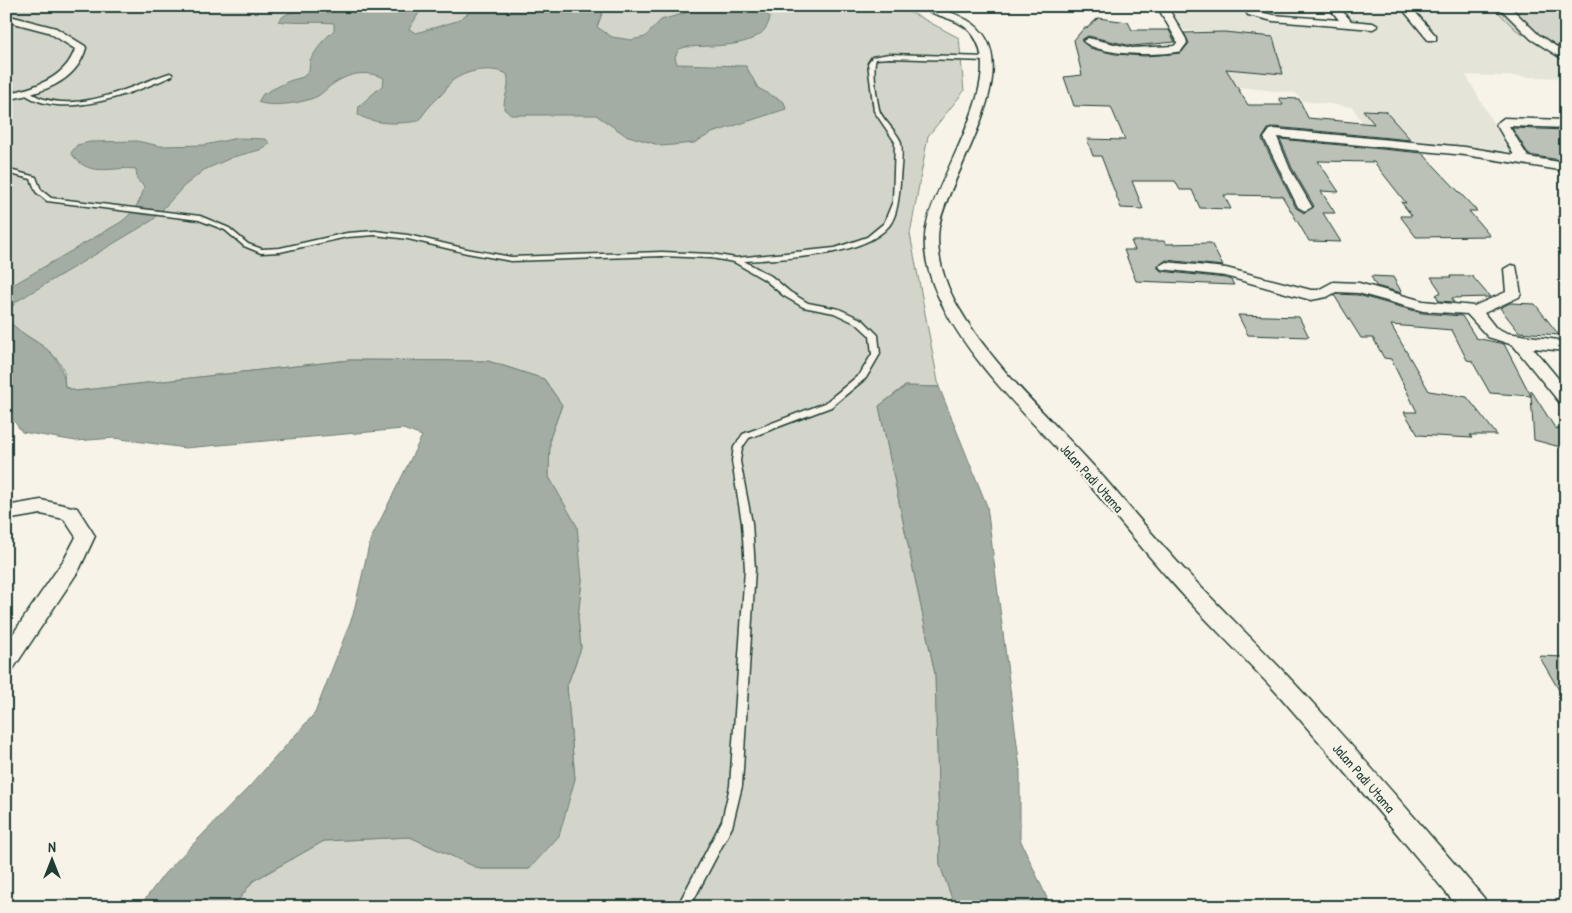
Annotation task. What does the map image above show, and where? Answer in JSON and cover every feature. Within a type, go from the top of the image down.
[{"type":"street","name":"Jalan Padi Utama","points":[[922,6],[961,22],[978,34],[986,49],[988,68],[984,96],[976,121],[940,196],[932,227],[934,261],[949,305],[1011,390],[1085,468],[1176,574],[1288,691],[1475,907]]},
{"type":"street","points":[[1088,42],[1118,50],[1169,50],[1180,46],[1181,39],[1162,6]]},
{"type":"street","points":[[1248,6],[1252,13],[1273,18],[1373,26]]},
{"type":"street","points":[[1333,6],[1347,23]]},
{"type":"street","points":[[1405,6],[1432,38]]},
{"type":"street","points":[[1504,6],[1535,37],[1566,58]]},
{"type":"street","points":[[6,18],[52,30],[82,48],[80,58],[67,72],[26,93],[6,97]]},
{"type":"street","points":[[1096,57],[1118,50]]},
{"type":"street","points":[[1523,160],[1502,124],[1504,122],[1566,124]]},
{"type":"street","points":[[1305,207],[1275,150],[1270,138],[1274,133],[1465,151],[1566,167]]},
{"type":"street","points":[[1166,266],[1226,272],[1311,295],[1322,294],[1333,287],[1359,288],[1423,306],[1475,311],[1514,294],[1511,269]]},
{"type":"street","points":[[1475,311],[1488,329],[1495,334],[1517,340],[1566,346]]},
{"type":"street","points":[[1517,340],[1566,398]]},
{"type":"street","points":[[6,512],[41,507],[70,513],[86,536],[72,564],[6,662]]},
{"type":"lane","points":[[6,171],[34,178],[38,191],[49,200],[200,218],[227,229],[246,245],[260,251],[280,250],[346,235],[375,234],[408,237],[511,259],[662,254],[711,256],[736,260],[808,254],[836,250],[869,238],[887,224],[896,201],[898,142],[876,111],[871,71],[871,63],[874,58],[889,56],[987,60]]},
{"type":"lane","points":[[26,93],[35,100],[52,103],[80,102],[109,97],[144,86],[170,75]]},
{"type":"lane","points":[[684,907],[728,822],[736,786],[750,568],[747,523],[736,461],[738,447],[746,436],[828,404],[863,376],[876,354],[874,335],[860,322],[836,311],[806,305],[787,294],[768,278],[736,260]]},
{"type":"shaded area","points":[[6,6],[887,6],[914,14],[959,38],[964,91],[928,136],[910,234],[939,387],[905,386],[879,406],[935,674],[940,865],[955,907],[233,907],[253,881],[324,841],[410,837],[480,869],[529,869],[575,779],[567,686],[581,648],[578,617],[582,580],[562,501],[549,477],[550,438],[562,405],[544,379],[488,361],[349,360],[76,391],[65,387],[64,371],[59,361],[42,346],[14,327],[6,313],[16,302],[6,299]]},
{"type":"shaded area","points":[[332,6],[408,8],[419,13],[409,29],[416,33],[457,21],[475,8],[484,6],[605,6],[597,27],[612,37],[631,40],[645,37],[661,20],[710,6],[755,6],[770,17],[766,28],[758,35],[736,44],[679,49],[675,57],[677,64],[746,66],[758,88],[784,102],[786,109],[712,133],[694,143],[662,146],[625,135],[596,115],[511,115],[504,109],[508,84],[507,74],[493,70],[478,70],[457,78],[450,83],[419,121],[388,123],[373,121],[358,115],[359,106],[383,85],[384,78],[364,73],[345,77],[331,85],[318,96],[305,101],[279,105],[258,102],[263,94],[289,81],[303,77],[309,71],[310,60],[322,42],[334,30],[334,23],[278,21],[296,10]]},
{"type":"shaded area","points":[[1169,6],[1238,6],[1242,12],[1342,21],[1330,6],[1494,8],[1515,29],[1558,55],[1566,63],[1566,78],[1466,75],[1509,151],[1417,147],[1400,127],[1362,122],[1352,107],[1303,101],[1295,93],[1221,85],[1231,34],[1183,30]]},
{"type":"shaded area","points":[[1494,8],[1566,10],[1566,63],[1558,55],[1515,29]]},
{"type":"shaded area","points":[[237,138],[266,139],[270,144],[260,150],[233,157],[204,170],[183,187],[153,220],[17,301],[6,313],[6,289],[121,222],[133,211],[139,202],[144,186],[137,180],[136,169],[100,170],[85,166],[71,153],[77,145],[90,142],[137,141],[160,146],[205,145]]},
{"type":"shaded area","points":[[6,317],[15,327],[51,353],[62,372],[65,387],[76,391],[349,360],[488,361],[544,379],[562,405],[550,438],[549,477],[577,526],[582,580],[578,617],[581,648],[567,686],[575,779],[559,836],[529,869],[480,869],[410,837],[324,841],[253,881],[233,907],[139,907],[165,873],[250,786],[315,713],[353,615],[370,541],[422,436],[403,429],[185,448],[114,438],[76,441],[22,432],[6,410]]},
{"type":"shaded area","points":[[906,386],[939,387],[987,506],[1020,768],[1020,839],[1051,907],[955,907],[940,865],[935,674],[879,406]]},
{"type":"building","points":[[1098,18],[1128,22],[1132,30],[1169,30],[1175,42],[1132,46],[1088,36],[1081,40],[1090,48],[1115,54],[1145,56],[1181,53],[1189,43],[1184,33],[1224,32],[1273,37],[1283,74],[1226,69],[1248,105],[1283,105],[1279,98],[1299,99],[1308,118],[1374,124],[1363,110],[1385,111],[1411,140],[1274,127],[1268,129],[1262,139],[1296,208],[1304,213],[1314,206],[1292,168],[1280,139],[1422,153],[1477,211],[1469,211],[1490,236],[1416,237],[1400,216],[1412,216],[1401,202],[1406,203],[1374,162],[1318,161],[1339,192],[1321,191],[1335,213],[1323,213],[1341,242],[1309,241],[1282,196],[1224,195],[1231,209],[1200,208],[1192,190],[1180,190],[1175,181],[1132,181],[1143,209],[1121,208],[1101,156],[1093,156],[1087,139],[1125,140],[1111,107],[1074,106],[1064,77],[1082,75],[1074,40],[1084,28],[1087,28]]},
{"type":"building","points":[[1512,128],[1566,130],[1566,161],[1529,155]]},
{"type":"building","points":[[1131,241],[1164,241],[1166,244],[1211,243],[1223,266],[1166,260],[1157,267],[1161,271],[1225,278],[1231,280],[1234,285],[1136,281],[1124,250],[1135,250]]},
{"type":"building","points":[[1371,276],[1393,277],[1402,293],[1376,286]]},
{"type":"building","points":[[1472,276],[1490,297],[1452,298],[1454,302],[1439,301],[1436,295],[1441,292],[1431,277]]},
{"type":"building","points":[[1334,295],[1358,295],[1422,313],[1462,316],[1476,338],[1504,344],[1531,396],[1490,393],[1472,361],[1467,360],[1452,330],[1391,325],[1429,391],[1467,397],[1497,435],[1470,435],[1472,438],[1418,435],[1404,412],[1417,412],[1391,359],[1384,358],[1373,338],[1361,338]]},
{"type":"building","points":[[1510,303],[1535,304],[1559,335],[1519,332],[1500,308]]},
{"type":"building","points":[[1238,315],[1299,317],[1309,337],[1248,335]]},
{"type":"building","points":[[1531,390],[1555,428],[1562,430],[1564,448],[1534,440]]},
{"type":"building","points":[[1539,656],[1566,657],[1566,702]]}]
